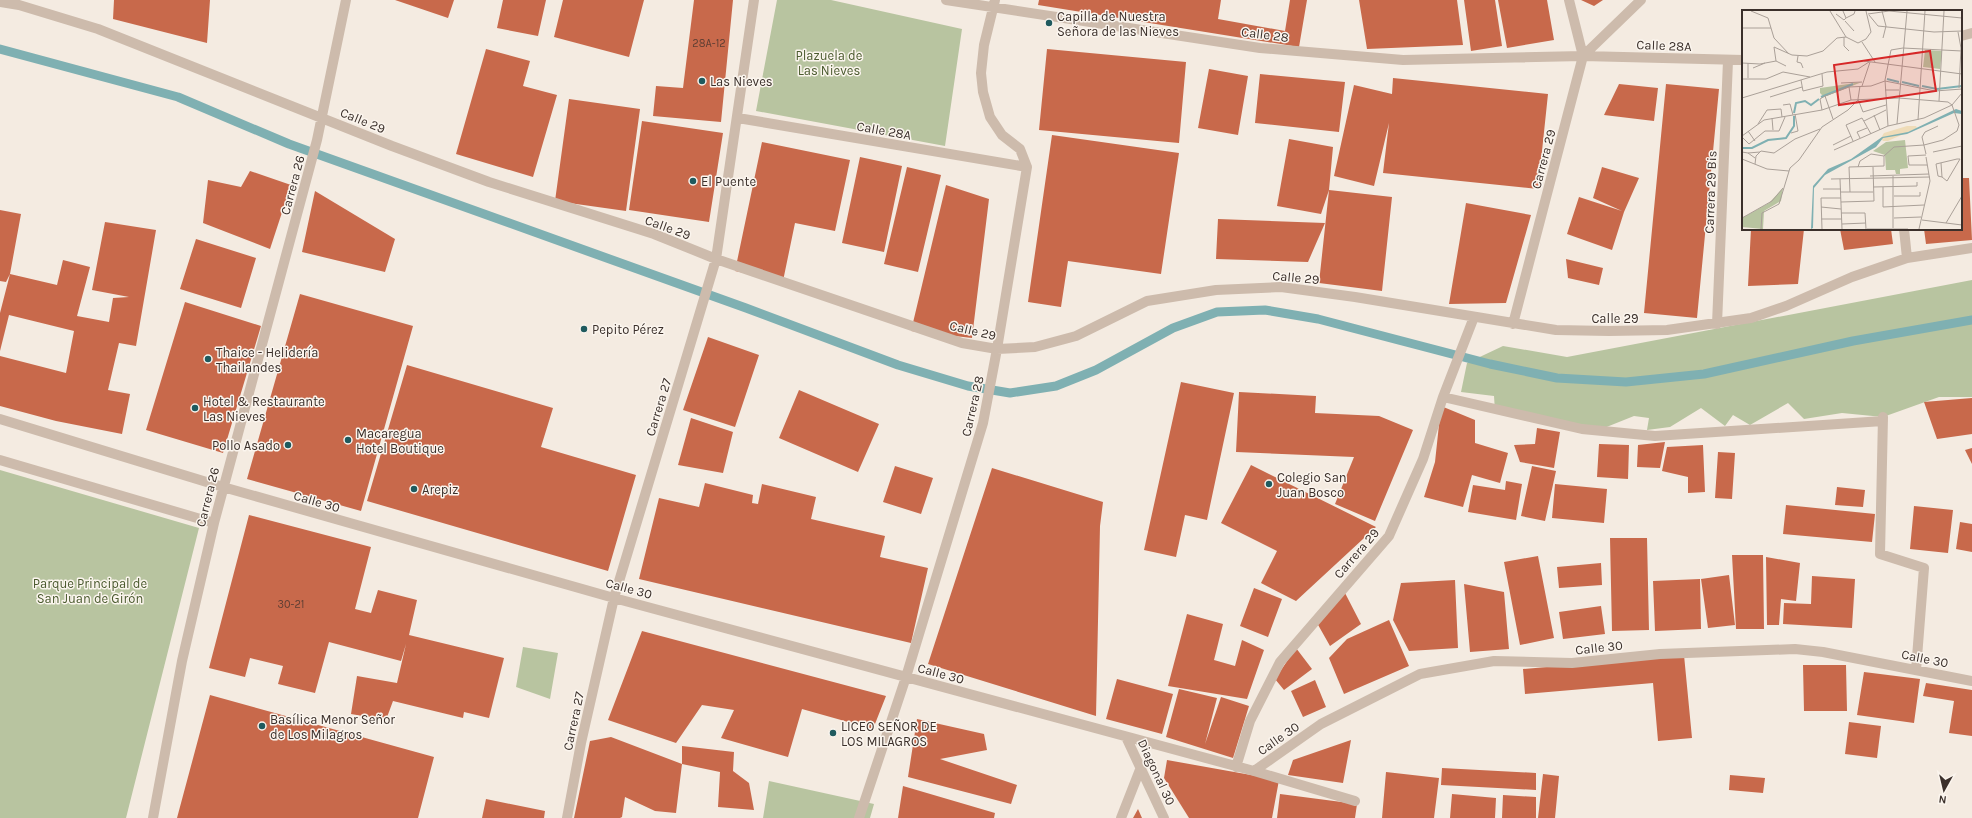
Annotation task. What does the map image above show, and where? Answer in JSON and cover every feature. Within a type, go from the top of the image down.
[{"type":"street","name":"Carrera 26","points":[[153,818],[182,661],[214,523],[307,181],[346,0]]},
{"type":"street","name":"Carrera 27","points":[[567,818],[581,743],[614,598],[716,259],[738,118],[754,0]]},
{"type":"street","name":"Calle 28","points":[[946,0],[994,4],[1260,48],[1403,60],[1583,56]]},
{"type":"street","name":"Carrera 29","points":[[1513,324],[1583,56],[1569,0]]},
{"type":"street","points":[[1583,56],[1641,0]]},
{"type":"street","name":"Calle 29","points":[[0,2],[19,5],[98,28],[489,182],[654,234],[716,259],[962,343],[997,349],[1035,347],[1076,336],[1147,301],[1216,290],[1281,287],[1355,297],[1556,330],[1667,330],[1751,318],[1786,306],[1852,278],[1907,258],[1972,248]]},
{"type":"street","points":[[994,4],[984,45],[981,73],[982,92],[990,117],[1002,135],[1020,149],[1027,167]]},
{"type":"street","points":[[1962,36],[1972,33]]},
{"type":"street","name":"Calle 28A","points":[[1583,56],[1728,61],[1742,60]]},
{"type":"street","name":"Carrera 29 Bis","points":[[1717,324],[1728,61]]},
{"type":"street","name":"Calle 28A","points":[[738,118],[1027,167]]},
{"type":"street","name":"Carrera 28","points":[[859,818],[906,677],[983,423],[993,373],[1027,167]]},
{"type":"street","points":[[1904,230],[1907,258]]},
{"type":"street","name":"Carrera 29","points":[[1236,768],[1250,721],[1280,662],[1389,536],[1423,459],[1443,397],[1474,317]]},
{"type":"street","points":[[1443,397],[1582,429],[1655,436],[1883,419],[1880,554],[1924,568],[1916,670]]},
{"type":"street","name":"Calle 30","points":[[0,419],[223,488],[614,598],[1236,768],[1254,771],[1356,801]]},
{"type":"street","points":[[0,460],[214,523]]},
{"type":"street","name":"Calle 30","points":[[1254,771],[1321,724],[1420,674],[1494,661],[1572,663],[1674,653],[1795,649],[1972,681]]},
{"type":"street","name":"Diagonal 30","points":[[1126,737],[1164,818]]},
{"type":"street","points":[[1121,818],[1141,767]]},
{"type":"green space","name":"Plazuela de Las Nieves","points":[[777,0],[831,0],[962,29],[945,146],[756,111]]},
{"type":"green space","points":[[1972,280],[1972,397],[1939,397],[1883,417],[1842,413],[1804,419],[1788,403],[1750,425],[1733,415],[1725,426],[1701,408],[1670,427],[1647,430],[1649,418],[1634,416],[1604,428],[1495,411],[1494,396],[1461,392],[1467,363],[1503,346],[1567,357]]},
{"type":"green space","name":"Parque Principal de San Juan de Girón","points":[[0,470],[199,528],[126,818],[0,818]]},
{"type":"green space","points":[[523,647],[558,653],[550,699],[516,687]]},
{"type":"green space","points":[[769,781],[874,804],[870,818],[763,818]]},
{"type":"building","points":[[114,0],[210,0],[207,43],[113,19]]},
{"type":"building","points":[[395,0],[454,0],[448,18]]},
{"type":"building","points":[[503,0],[546,0],[538,36],[497,28]]},
{"type":"building","points":[[563,0],[644,0],[629,57],[554,37]]},
{"type":"building","points":[[694,0],[733,0],[721,122],[653,116],[656,86],[683,88]]},
{"type":"building","points":[[1039,0],[1221,0],[1218,19],[1285,31],[1290,0],[1307,0],[1299,47],[1038,5]]},
{"type":"building","points":[[1359,0],[1457,0],[1463,45],[1367,49]]},
{"type":"building","points":[[1464,0],[1495,0],[1502,46],[1471,51]]},
{"type":"building","points":[[1498,0],[1547,0],[1554,40],[1507,48]]},
{"type":"building","points":[[1581,0],[1603,0],[1594,6]]},
{"type":"building","points":[[486,49],[530,61],[523,86],[557,95],[533,177],[456,154]]},
{"type":"building","points":[[1047,49],[1186,62],[1179,143],[1039,130]]},
{"type":"building","points":[[1209,69],[1248,76],[1238,135],[1198,128]]},
{"type":"building","points":[[1260,74],[1345,82],[1339,132],[1255,123]]},
{"type":"building","points":[[1393,78],[1548,94],[1538,189],[1383,173],[1389,123],[1374,186],[1334,176],[1354,85],[1392,94]]},
{"type":"building","points":[[1619,84],[1658,88],[1654,121],[1604,115]]},
{"type":"building","points":[[1666,84],[1719,89],[1697,318],[1644,313]]},
{"type":"building","points":[[569,99],[640,109],[626,211],[555,201]]},
{"type":"building","points":[[642,121],[723,133],[709,222],[629,210]]},
{"type":"building","points":[[1052,135],[1179,153],[1161,274],[1068,261],[1061,307],[1028,302]]},
{"type":"building","points":[[1289,139],[1333,147],[1329,190],[1321,214],[1277,206]]},
{"type":"building","points":[[762,142],[850,160],[835,231],[795,223],[783,281],[735,271]]},
{"type":"building","points":[[860,157],[902,166],[884,252],[842,243]]},
{"type":"building","points":[[907,167],[941,175],[918,272],[884,264]]},
{"type":"building","points":[[1602,167],[1639,178],[1624,212],[1612,250],[1567,234],[1579,197],[1622,211],[1593,198]]},
{"type":"building","points":[[250,171],[291,185],[270,249],[203,223],[208,180],[241,187]]},
{"type":"building","points":[[1962,178],[1969,178],[1972,240],[1926,244],[1924,230],[1962,230]]},
{"type":"building","points":[[946,185],[989,199],[972,338],[911,331]]},
{"type":"building","points":[[1329,190],[1392,197],[1382,291],[1319,283]]},
{"type":"building","points":[[315,191],[395,239],[385,272],[302,252]]},
{"type":"building","points":[[1466,203],[1531,215],[1506,303],[1449,304]]},
{"type":"building","points":[[0,210],[21,214],[10,274],[6,282],[0,281]]},
{"type":"building","points":[[1218,219],[1325,223],[1308,262],[1216,259]]},
{"type":"building","points":[[105,222],[156,230],[136,346],[119,343],[108,390],[130,394],[122,434],[56,421],[0,406],[0,356],[66,373],[74,331],[9,315],[0,351],[0,313],[10,274],[57,285],[63,260],[90,267],[77,316],[109,322],[113,298],[129,297],[92,290]]},
{"type":"building","points":[[1751,230],[1804,230],[1798,284],[1748,286]]},
{"type":"building","points":[[1840,230],[1891,230],[1893,244],[1844,250]]},
{"type":"building","points":[[196,239],[256,258],[241,308],[180,289]]},
{"type":"building","points":[[1566,259],[1603,268],[1599,285],[1568,278]]},
{"type":"building","points":[[300,294],[413,326],[361,511],[247,479]]},
{"type":"building","points":[[185,302],[261,326],[223,453],[146,430]]},
{"type":"building","points":[[708,337],[759,355],[735,427],[683,410]]},
{"type":"building","points":[[407,365],[553,408],[541,447],[636,475],[608,571],[367,501]]},
{"type":"building","points":[[1181,382],[1234,393],[1207,520],[1185,515],[1176,557],[1144,550]]},
{"type":"building","points":[[799,390],[879,424],[858,472],[779,438]]},
{"type":"building","points":[[1239,392],[1316,396],[1315,413],[1379,416],[1413,430],[1375,521],[1335,504],[1354,457],[1236,452]]},
{"type":"building","points":[[1972,398],[1972,434],[1937,439],[1924,402]]},
{"type":"building","points":[[1441,406],[1475,420],[1475,443],[1508,453],[1500,483],[1472,475],[1463,507],[1424,497],[1435,462]]},
{"type":"building","points":[[691,418],[733,432],[723,473],[678,465]]},
{"type":"building","points":[[1537,428],[1560,432],[1554,468],[1520,462],[1514,445],[1535,444]]},
{"type":"building","points":[[1665,442],[1660,468],[1637,467],[1638,445]]},
{"type":"building","points":[[1599,444],[1629,445],[1628,479],[1597,477]]},
{"type":"building","points":[[1703,445],[1705,492],[1688,493],[1688,477],[1662,471],[1667,447]]},
{"type":"building","points":[[1972,448],[1972,464],[1965,450]]},
{"type":"building","points":[[1718,452],[1735,453],[1732,499],[1715,498]]},
{"type":"building","points":[[1251,465],[1376,527],[1296,601],[1261,583],[1277,551],[1221,523]]},
{"type":"building","points":[[895,466],[933,478],[921,514],[883,502]]},
{"type":"building","points":[[1532,466],[1556,471],[1545,521],[1521,516]]},
{"type":"building","points":[[992,468],[1103,502],[1100,526],[1096,716],[928,664]]},
{"type":"building","points":[[1506,481],[1522,484],[1516,520],[1468,512],[1473,485],[1505,490]]},
{"type":"building","points":[[705,483],[753,495],[752,503],[758,504],[762,484],[816,497],[811,519],[885,536],[880,557],[928,568],[911,643],[639,579],[659,498],[699,507]]},
{"type":"building","points":[[1555,484],[1607,489],[1604,523],[1552,518]]},
{"type":"building","points":[[1837,487],[1865,490],[1863,507],[1835,505]]},
{"type":"building","points":[[1786,505],[1875,514],[1872,542],[1783,534]]},
{"type":"building","points":[[1914,506],[1953,510],[1948,553],[1910,549]]},
{"type":"building","points":[[249,515],[371,547],[355,609],[371,613],[378,590],[417,600],[409,635],[504,658],[489,718],[464,712],[463,718],[393,701],[386,720],[351,714],[357,676],[397,683],[406,644],[401,661],[329,642],[315,693],[278,684],[283,666],[250,658],[245,677],[209,668]]},
{"type":"building","points":[[1960,522],[1972,524],[1972,552],[1956,549]]},
{"type":"building","points":[[1610,538],[1647,538],[1649,630],[1612,631]]},
{"type":"building","points":[[1732,555],[1763,555],[1764,629],[1736,629]]},
{"type":"building","points":[[1538,556],[1554,638],[1520,645],[1504,562]]},
{"type":"building","points":[[1766,557],[1800,563],[1796,601],[1781,599],[1779,625],[1767,625]]},
{"type":"building","points":[[1601,563],[1602,585],[1559,588],[1557,567]]},
{"type":"building","points":[[1729,575],[1735,625],[1708,628],[1701,579]]},
{"type":"building","points":[[1812,576],[1855,579],[1852,628],[1783,624],[1784,603],[1811,604]]},
{"type":"building","points":[[1700,579],[1701,629],[1655,631],[1653,581]]},
{"type":"building","points":[[1455,580],[1458,648],[1409,651],[1393,620],[1401,583]]},
{"type":"building","points":[[1464,584],[1504,592],[1509,649],[1470,652]]},
{"type":"building","points":[[1254,588],[1282,599],[1268,637],[1240,626]]},
{"type":"building","points":[[1345,593],[1361,624],[1330,646],[1317,623]]},
{"type":"building","points":[[1601,606],[1605,634],[1563,639],[1559,612]]},
{"type":"building","points":[[1187,614],[1223,624],[1214,660],[1235,666],[1242,640],[1264,650],[1247,699],[1168,686]]},
{"type":"building","points":[[1389,620],[1409,666],[1344,694],[1329,658],[1347,639]]},
{"type":"building","points":[[642,631],[886,696],[873,729],[802,709],[788,757],[721,738],[734,710],[702,705],[676,743],[608,720]]},
{"type":"building","points":[[1296,648],[1312,669],[1284,690],[1275,679]]},
{"type":"building","points":[[1684,655],[1692,738],[1658,741],[1653,683],[1525,694],[1523,669]]},
{"type":"building","points":[[1803,665],[1846,665],[1847,711],[1804,711]]},
{"type":"building","points":[[1864,672],[1920,679],[1914,723],[1857,715]]},
{"type":"building","points":[[1117,679],[1173,694],[1162,734],[1106,719]]},
{"type":"building","points":[[1315,680],[1326,707],[1303,717],[1291,691]]},
{"type":"building","points":[[1926,683],[1972,690],[1972,736],[1949,733],[1954,701],[1923,696]]},
{"type":"building","points":[[1179,689],[1217,698],[1205,744],[1221,697],[1249,706],[1233,758],[1166,737]]},
{"type":"building","name":"Basílica Menor Señor de Los Milagros","points":[[210,695],[434,757],[418,818],[177,818]]},
{"type":"building","points":[[917,719],[984,734],[987,750],[940,759],[1017,785],[1011,804],[908,777]]},
{"type":"building","points":[[1849,722],[1881,726],[1877,758],[1845,754]]},
{"type":"building","points":[[611,737],[682,764],[676,813],[655,811],[625,797],[622,817],[620,818],[574,818],[590,741]]},
{"type":"building","points":[[1351,740],[1343,783],[1288,775],[1293,760]]},
{"type":"building","points":[[682,746],[734,752],[733,771],[749,783],[754,810],[718,807],[720,772],[682,764]]},
{"type":"building","points":[[1167,760],[1279,780],[1272,818],[1189,818],[1164,778]]},
{"type":"building","points":[[1442,768],[1536,773],[1536,790],[1441,785]]},
{"type":"building","points":[[1386,772],[1439,778],[1434,818],[1382,818]]},
{"type":"building","points":[[1543,774],[1559,776],[1555,818],[1538,818]]},
{"type":"building","points":[[1730,775],[1765,778],[1763,793],[1729,790]]},
{"type":"building","points":[[903,786],[995,813],[994,818],[898,818]]},
{"type":"building","points":[[1280,794],[1357,804],[1355,818],[1277,818]]},
{"type":"building","points":[[1452,794],[1496,798],[1495,818],[1450,818]]},
{"type":"building","points":[[1503,795],[1536,797],[1536,818],[1502,818]]},
{"type":"building","points":[[486,799],[545,811],[544,818],[482,818]]},
{"type":"building","points":[[1138,809],[1142,818],[1133,818]]},
{"type":"waterway","points":[[0,49],[178,97],[289,144],[746,308],[898,365],[968,386],[1010,393],[1056,386],[1096,370],[1173,328],[1217,312],[1265,310],[1318,319],[1490,364],[1557,378],[1626,382],[1704,374],[1853,341],[1972,320]]},
{"type":"place","name":"Capilla de Nuestra Señora de las Nieves","points":[[1049,23]]},
{"type":"place","name":"Las Nieves","points":[[702,81]]},
{"type":"place","name":"El Puente","points":[[693,181]]},
{"type":"place","name":"Pepito Pérez","points":[[584,329]]},
{"type":"place","name":"Thaice - Helidería Thailandes","points":[[208,359]]},
{"type":"place","name":"Hotel & Restaurante Las Nieves","points":[[195,408]]},
{"type":"place","name":"Macaregua Hotel Boutique","points":[[348,440]]},
{"type":"place","name":"Pollo Asado","points":[[288,445]]},
{"type":"place","name":"Colegio San Juan Bosco","points":[[1269,484]]},
{"type":"place","name":"Arepiz","points":[[414,489]]},
{"type":"place","name":"Basílica Menor Señor de Los Milagros","points":[[262,726]]},
{"type":"place","name":"LICEO SEÑOR DE LOS MILAGROS","points":[[833,733]]}]
